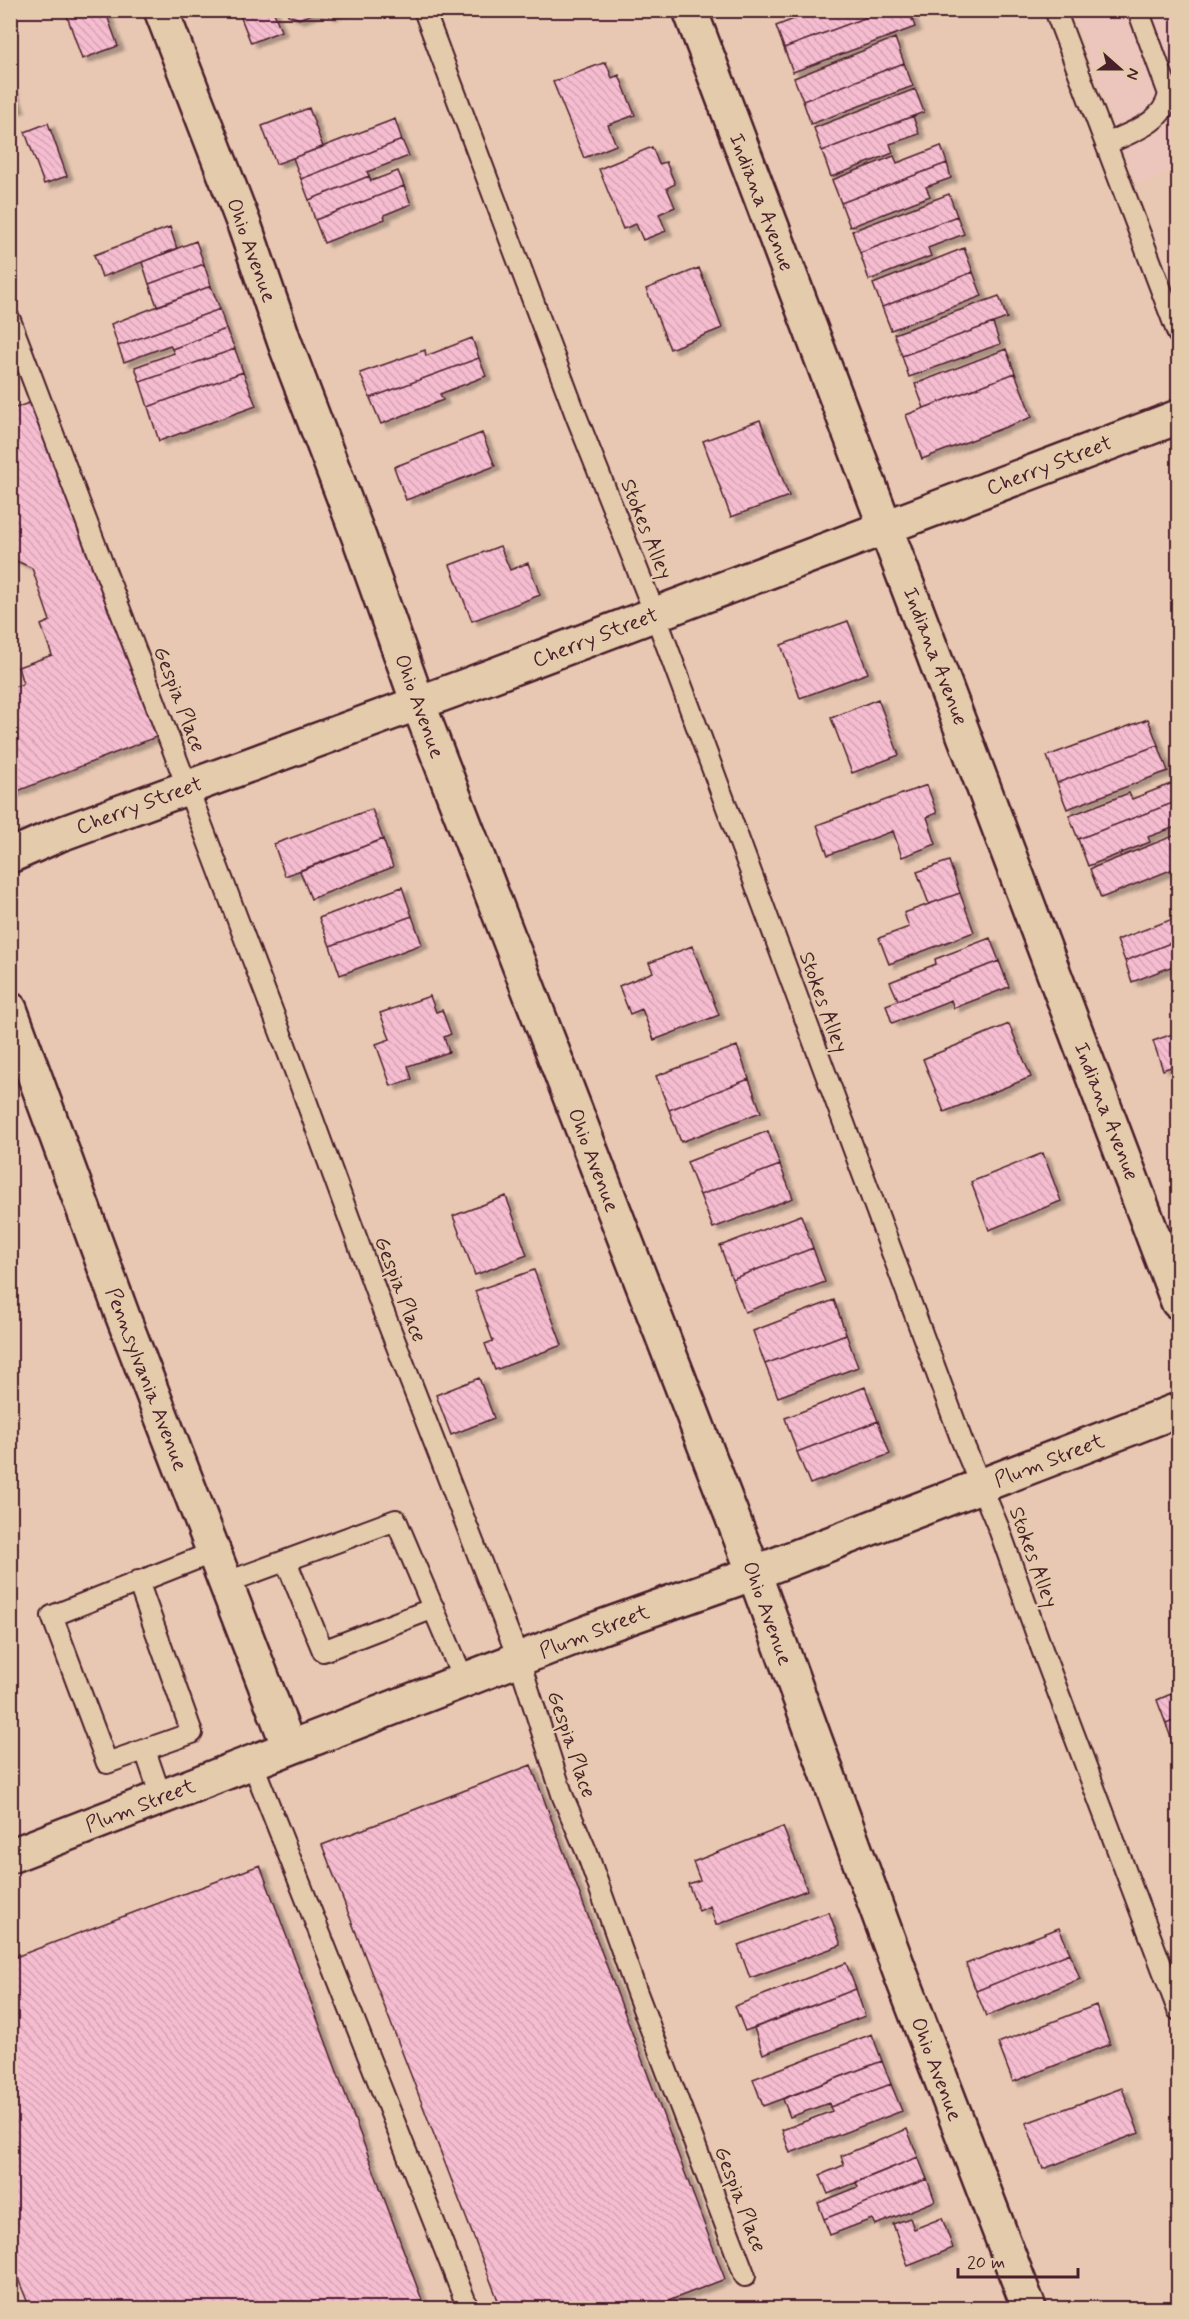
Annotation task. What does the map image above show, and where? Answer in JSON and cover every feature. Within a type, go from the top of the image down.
[{"type":"street","name":"Ohio Avenue","points":[[161,10],[245,227],[286,346],[360,540],[418,703],[754,1573],[896,1961],[1029,2308]]},
{"type":"street","name":"Indiana Avenue","points":[[690,10],[1179,1302]]},
{"type":"street","name":"Cherry Street","points":[[10,856],[188,787],[1179,417]]},
{"type":"street","name":"Pennsylvania Avenue","points":[[10,1009],[123,1317],[289,1748]]},
{"type":"street","name":"Plum Street","points":[[10,1856],[599,1628],[754,1573],[1179,1410]]},
{"type":"lane","name":"Stokes Alley","points":[[424,10],[568,396],[655,614],[957,1430],[999,1529],[1179,2010]]},
{"type":"lane","points":[[1055,10],[1179,334]]},
{"type":"lane","points":[[1106,144],[1156,119],[1167,106],[1169,94],[1138,10]]},
{"type":"lane","name":"Gespia Place","points":[[10,320],[188,787],[382,1308],[519,1660],[563,1797],[587,1853],[637,1993],[745,2276]]},
{"type":"lane","points":[[225,1583],[396,1520],[464,1681]]},
{"type":"lane","points":[[138,1581],[192,1733],[107,1763],[52,1616],[138,1581],[213,1552]]},
{"type":"lane","points":[[286,1561],[323,1650],[434,1608]]},
{"type":"lane","points":[[145,1750],[161,1797]]},
{"type":"lane","points":[[252,1762],[468,2308]]},
{"type":"shaded area","points":[[1072,11],[1178,11],[1178,168],[1137,185]]},
{"type":"building","points":[[65,10],[105,10],[118,46],[82,59]]},
{"type":"building","points":[[238,10],[273,10],[281,31],[251,43]]},
{"type":"building","points":[[287,10],[322,10],[299,19],[288,15]]},
{"type":"building","points":[[327,10],[344,10],[329,16]]},
{"type":"building","points":[[817,10],[886,10],[784,48],[776,26]]},
{"type":"building","points":[[886,10],[909,10],[915,27],[793,72],[784,48]]},
{"type":"building","points":[[895,38],[904,63],[803,101],[794,78]]},
{"type":"building","points":[[606,62],[612,78],[619,75],[635,115],[608,125],[616,145],[584,158],[553,82]]},
{"type":"building","points":[[904,63],[913,86],[811,124],[803,101]]},
{"type":"building","points":[[10,84],[19,108],[10,111]]},
{"type":"building","points":[[915,89],[924,112],[822,151],[814,128]]},
{"type":"building","points":[[309,108],[323,147],[276,164],[262,126]]},
{"type":"building","points":[[913,116],[919,134],[890,144],[893,153],[831,177],[822,151]]},
{"type":"building","points":[[395,119],[402,140],[301,179],[293,158]]},
{"type":"building","points":[[48,123],[67,176],[44,184],[25,132]]},
{"type":"building","points":[[402,140],[409,156],[367,172],[369,176],[309,200],[301,179]]},
{"type":"building","points":[[941,146],[947,163],[841,203],[832,180],[894,156],[897,163]]},
{"type":"building","points":[[652,147],[659,164],[666,162],[675,184],[667,188],[675,207],[659,214],[666,231],[643,240],[636,224],[623,229],[599,169]]},
{"type":"building","points":[[947,163],[951,178],[926,187],[930,196],[850,227],[841,203]]},
{"type":"building","points":[[398,171],[404,186],[315,220],[309,200],[369,176],[371,181]]},
{"type":"building","points":[[404,186],[411,204],[384,215],[385,219],[324,243],[315,220]]},
{"type":"building","points":[[949,194],[957,216],[860,253],[852,231]]},
{"type":"building","points":[[957,216],[964,234],[928,248],[931,256],[869,280],[860,253]]},
{"type":"building","points":[[170,227],[177,249],[102,277],[94,255]]},
{"type":"building","points":[[196,241],[204,264],[149,284],[142,262]]},
{"type":"building","points":[[964,248],[973,272],[882,307],[873,284]]},
{"type":"building","points":[[204,264],[211,286],[157,306],[149,284]]},
{"type":"building","points":[[699,268],[722,328],[670,349],[646,289]]},
{"type":"building","points":[[973,272],[982,296],[891,330],[882,307]]},
{"type":"building","points":[[211,286],[220,309],[118,346],[111,324]]},
{"type":"building","points":[[999,296],[1007,318],[902,356],[894,334]]},
{"type":"building","points":[[220,309],[226,329],[172,349],[170,345],[124,362],[118,346]]},
{"type":"building","points":[[993,323],[1000,344],[909,377],[902,356]]},
{"type":"building","points":[[226,329],[235,349],[140,382],[135,367],[174,353],[172,349]]},
{"type":"building","points":[[472,338],[479,358],[370,398],[360,373],[425,350],[426,356]]},
{"type":"building","points":[[235,349],[243,372],[148,407],[140,382]]},
{"type":"building","points":[[1006,349],[1015,373],[924,408],[915,384]]},
{"type":"building","points":[[479,358],[486,376],[440,394],[443,400],[381,424],[370,398]]},
{"type":"building","points":[[243,372],[256,406],[159,441],[148,407]]},
{"type":"building","points":[[1015,373],[1032,417],[922,459],[906,415]]},
{"type":"building","points":[[34,401],[161,735],[10,794],[10,688],[23,684],[18,667],[52,655],[41,625],[50,621],[32,568],[10,558],[10,410]]},
{"type":"building","points":[[760,420],[789,496],[731,517],[703,441]]},
{"type":"building","points":[[482,433],[495,466],[406,500],[394,467]]},
{"type":"building","points":[[500,546],[510,570],[528,563],[540,595],[472,621],[450,565]]},
{"type":"building","points":[[848,621],[868,673],[800,698],[781,645]]},
{"type":"building","points":[[878,699],[899,755],[852,773],[831,718]]},
{"type":"building","points":[[1148,719],[1158,745],[1057,783],[1047,756]]},
{"type":"building","points":[[1158,745],[1168,771],[1067,809],[1057,783]]},
{"type":"building","points":[[1173,783],[1178,801],[1078,839],[1069,816],[1129,793],[1132,799]]},
{"type":"building","points":[[927,785],[937,813],[927,817],[936,844],[902,857],[893,831],[828,855],[817,825]]},
{"type":"building","points":[[1178,801],[1178,826],[1148,837],[1150,842],[1088,866],[1078,839]]},
{"type":"building","points":[[372,809],[383,839],[285,876],[274,844]]},
{"type":"building","points":[[1178,834],[1178,867],[1101,898],[1090,869]]},
{"type":"building","points":[[383,839],[393,867],[311,899],[300,871]]},
{"type":"building","points":[[949,861],[960,893],[929,904],[917,872]]},
{"type":"building","points":[[402,887],[412,916],[330,946],[319,918]]},
{"type":"building","points":[[960,893],[974,932],[889,964],[879,938],[909,927],[904,913]]},
{"type":"building","points":[[412,916],[422,944],[340,975],[330,946]]},
{"type":"building","points":[[1178,917],[1178,940],[1125,961],[1117,940]]},
{"type":"building","points":[[990,938],[999,961],[898,1000],[890,982],[936,964],[935,959]]},
{"type":"building","points":[[1178,940],[1178,964],[1132,982],[1125,961]]},
{"type":"building","points":[[692,946],[719,1015],[654,1040],[642,1009],[630,1014],[619,986],[653,972],[649,963]]},
{"type":"building","points":[[999,961],[1009,987],[954,1008],[951,1000],[892,1023],[886,1005]]},
{"type":"building","points":[[430,996],[436,1012],[442,1010],[451,1034],[444,1037],[449,1052],[408,1066],[412,1079],[391,1086],[376,1044],[390,1039],[380,1013]]},
{"type":"building","points":[[1009,1024],[1031,1077],[944,1112],[923,1059]]},
{"type":"building","points":[[1178,1032],[1178,1064],[1163,1070],[1153,1041]]},
{"type":"building","points":[[737,1046],[749,1079],[669,1110],[656,1076]]},
{"type":"building","points":[[749,1079],[761,1112],[681,1142],[669,1110]]},
{"type":"building","points":[[768,1131],[780,1165],[700,1195],[687,1162]]},
{"type":"building","points":[[1043,1153],[1061,1201],[989,1230],[971,1182]]},
{"type":"building","points":[[780,1165],[793,1198],[713,1228],[700,1195]]},
{"type":"building","points":[[506,1196],[527,1255],[475,1275],[453,1216]]},
{"type":"building","points":[[801,1215],[813,1248],[732,1279],[720,1246]]},
{"type":"building","points":[[813,1248],[825,1282],[745,1312],[732,1279]]},
{"type":"building","points":[[534,1270],[562,1345],[495,1370],[485,1344],[493,1341],[475,1291]]},
{"type":"building","points":[[834,1300],[846,1334],[765,1364],[753,1331]]},
{"type":"building","points":[[846,1334],[858,1367],[778,1397],[765,1364]]},
{"type":"building","points":[[479,1378],[494,1418],[451,1435],[436,1395]]},
{"type":"building","points":[[865,1387],[878,1421],[797,1452],[785,1418]]},
{"type":"building","points":[[878,1421],[890,1454],[810,1484],[797,1452]]},
{"type":"building","points":[[1178,1691],[1178,1719],[1166,1724],[1157,1700]]},
{"type":"building","points":[[1178,1719],[1178,1747],[1175,1749],[1166,1724]]},
{"type":"building","points":[[531,1765],[725,2279],[650,2308],[501,2308],[322,1845]]},
{"type":"building","points":[[783,1827],[807,1890],[716,1925],[710,1906],[699,1911],[688,1884],[700,1880],[693,1862]]},
{"type":"building","points":[[260,1865],[425,2308],[30,2308],[10,2259],[10,1959]]},
{"type":"building","points":[[829,1912],[841,1945],[750,1978],[738,1945]]},
{"type":"building","points":[[1059,1928],[1070,1953],[976,1991],[966,1964]]},
{"type":"building","points":[[1070,1953],[1080,1979],[986,2016],[976,1991]]},
{"type":"building","points":[[846,1963],[856,1989],[745,2031],[735,2006]]},
{"type":"building","points":[[856,1989],[865,2016],[763,2054],[754,2028]]},
{"type":"building","points":[[1096,2005],[1110,2044],[1013,2082],[998,2043]]},
{"type":"building","points":[[872,2034],[882,2061],[763,2106],[753,2079]]},
{"type":"building","points":[[882,2061],[891,2084],[830,2107],[829,2103],[790,2117],[783,2099]]},
{"type":"building","points":[[891,2084],[902,2111],[790,2153],[782,2130],[832,2111],[830,2107]]},
{"type":"building","points":[[1122,2088],[1139,2133],[1043,2169],[1026,2123]]},
{"type":"building","points":[[907,2129],[918,2157],[828,2194],[820,2175],[844,2165],[841,2156]]},
{"type":"building","points":[[918,2157],[927,2179],[824,2219],[818,2203],[858,2187],[856,2182]]},
{"type":"building","points":[[927,2179],[935,2201],[875,2225],[872,2219],[830,2235],[824,2219]]},
{"type":"building","points":[[910,2218],[914,2229],[942,2218],[953,2248],[908,2266],[893,2224]]}]
